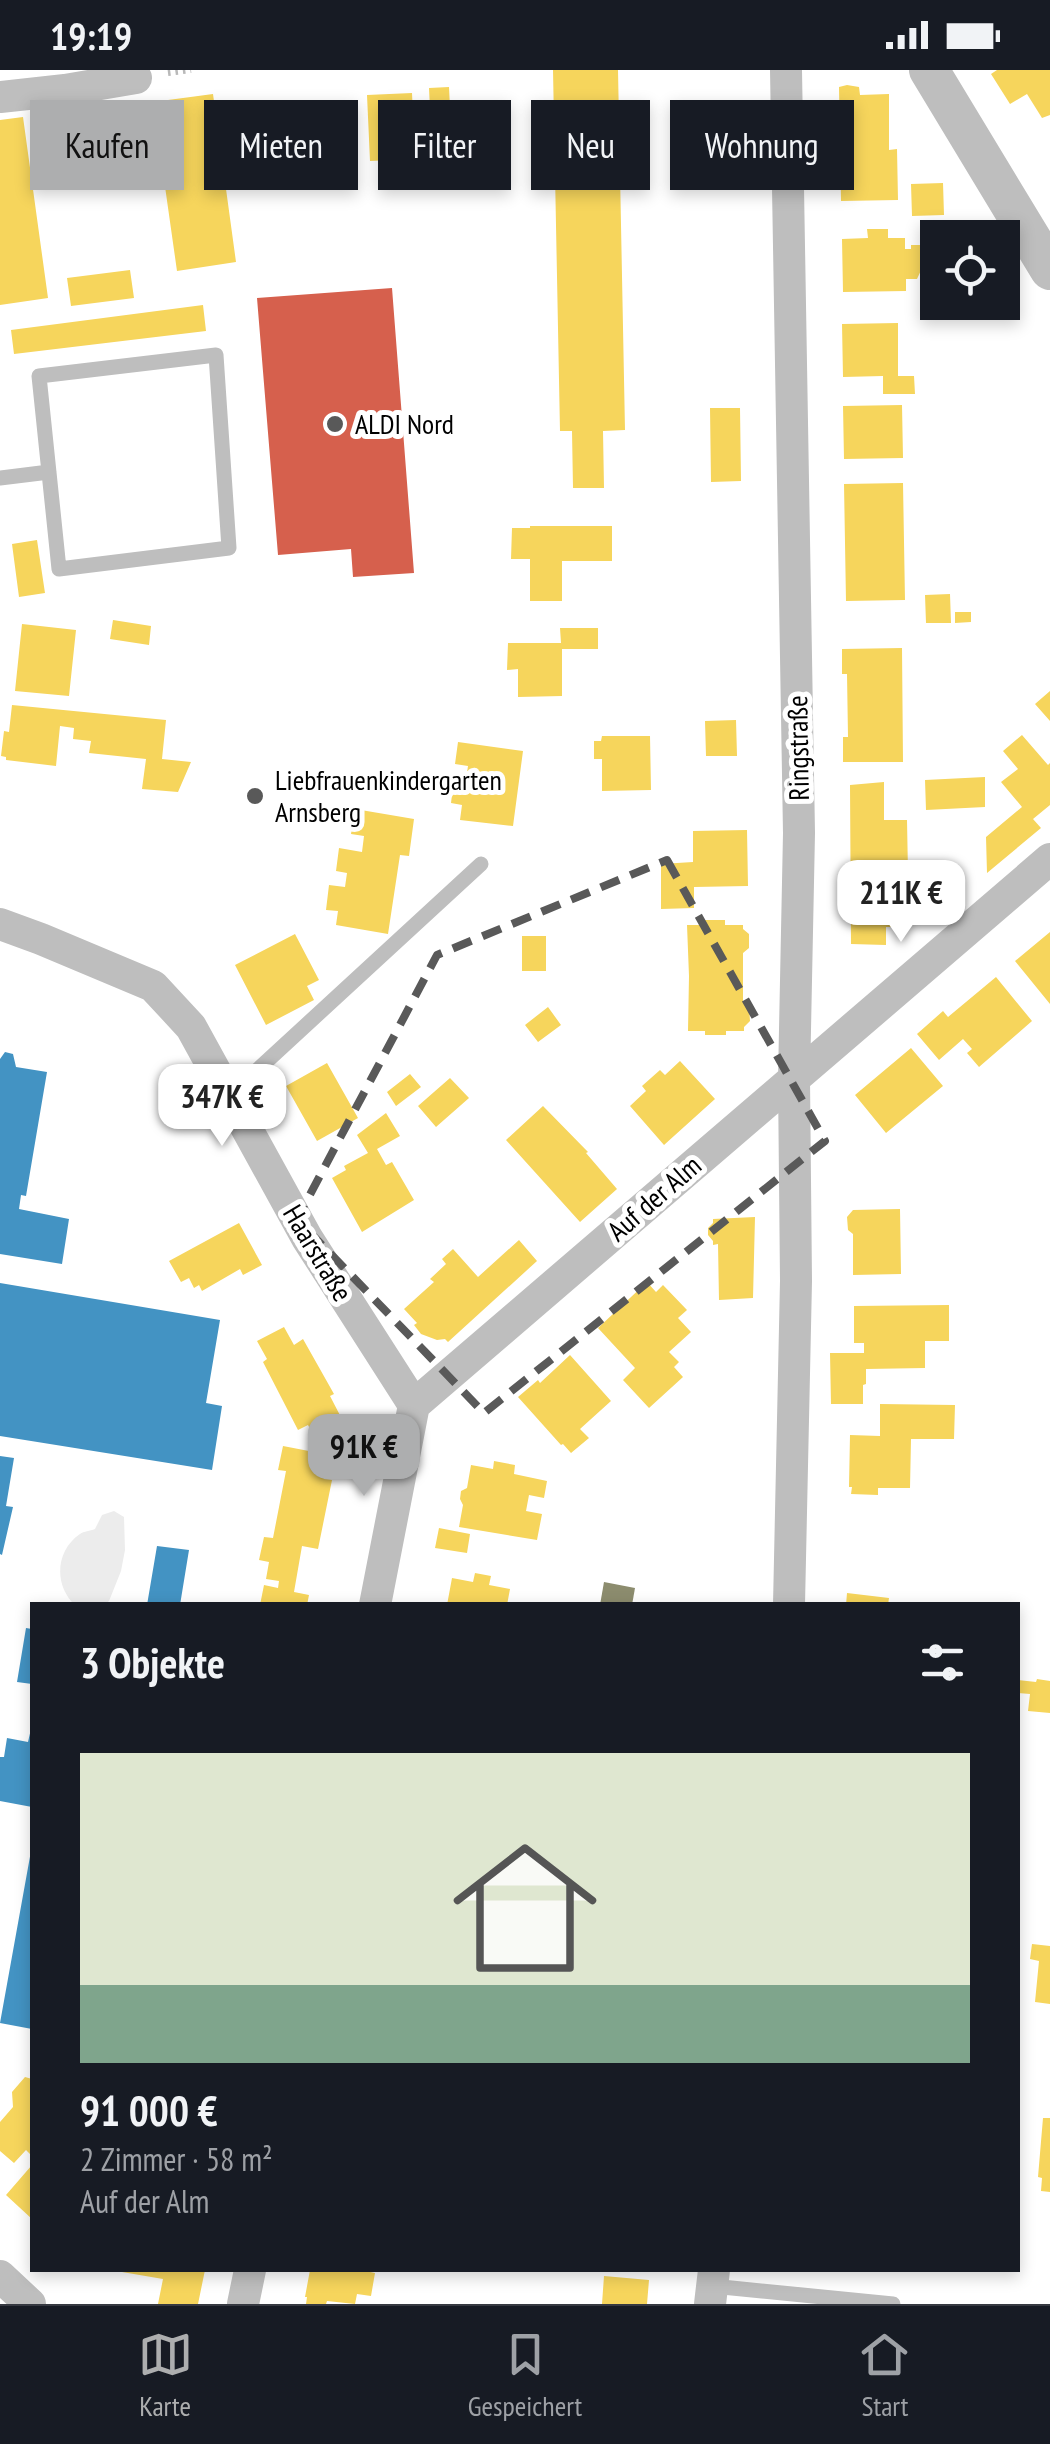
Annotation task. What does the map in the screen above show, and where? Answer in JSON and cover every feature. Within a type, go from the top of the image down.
[{"type":"street","name":"Ringstraße","points":[[786,70],[799,832],[789,1602]]},
{"type":"street","points":[[929,70],[1050,270]]},
{"type":"street","points":[[0,97],[136,78]]},
{"type":"street","name":"Auf der Alm","points":[[414,1405],[1050,859]]},
{"type":"street","name":"Haarstraße","points":[[0,924],[153,986],[191,1027],[307,1238],[414,1405]]},
{"type":"street","points":[[376,1602],[414,1405]]},
{"type":"street","points":[[244,2304],[250,2272]]},
{"type":"street","points":[[0,2276],[30,2304]]},
{"type":"lane","points":[[216,355],[229,548],[60,569],[49,472],[39,376],[216,355]]},
{"type":"lane","points":[[0,478],[49,472]]},
{"type":"lane","points":[[229,1096],[481,864]]},
{"type":"lane","points":[[712,2287],[893,2304]]},
{"type":"highlighted area","points":[[667,860],[825,1141],[484,1413],[297,1219],[437,955]]},
{"type":"shaded area","points":[[114,1511],[124,1517],[121,1571],[108,1602],[72,1602],[63,1588],[62,1559],[72,1541],[95,1529],[102,1515]]},
{"type":"building: Wohnen","points":[[553,70],[618,70],[619,100],[554,100]]},
{"type":"building: Wohnen","points":[[997,70],[1050,70],[1050,115],[1042,118],[1027,94],[1010,104],[991,74]]},
{"type":"building: Wohnen","points":[[449,87],[450,100],[430,100],[429,88]]},
{"type":"building: Wohnen","points":[[839,87],[859,87],[860,95],[889,94],[889,150],[897,149],[898,200],[841,201],[841,190],[854,190],[854,100],[839,100]]},
{"type":"building: Wohnen","points":[[412,93],[412,100],[378,100],[378,161],[370,161],[367,95]]},
{"type":"building: Wohnen","points":[[213,94],[214,100],[204,100],[204,190],[226,190],[236,262],[177,271],[165,190],[184,190],[184,100],[168,100]]},
{"type":"building: Wohnen","points":[[23,117],[30,190],[33,190],[48,298],[0,305],[0,120]]},
{"type":"building: Wohnen","points":[[943,183],[944,215],[912,216],[911,184]]},
{"type":"building: Wohnen","points":[[555,190],[620,190],[625,430],[603,431],[604,488],[573,488],[572,431],[560,431]]},
{"type":"building: Wohnen","points":[[867,229],[888,229],[888,238],[905,238],[905,249],[920,245],[920,272],[917,279],[906,279],[906,291],[843,292],[842,239],[868,238]]},
{"type":"building: Wohnen","points":[[130,270],[134,298],[71,306],[67,278]]},
{"type":"building: Wohnen","points":[[203,305],[206,331],[14,354],[11,330]]},
{"type":"building: Wohnen","points":[[898,323],[898,376],[914,376],[915,394],[883,394],[883,376],[843,377],[842,324]]},
{"type":"building: Wohnen","points":[[902,405],[903,458],[844,459],[843,406]]},
{"type":"building: Wohnen","points":[[710,408],[740,408],[741,481],[711,482]]},
{"type":"building: Wohnen","points":[[903,483],[905,600],[846,601],[844,484]]},
{"type":"building: Wohnen","points":[[612,526],[612,561],[562,561],[562,601],[530,601],[530,559],[511,559],[512,528]]},
{"type":"building: Wohnen","points":[[37,540],[45,593],[19,597],[12,544]]},
{"type":"building: Wohnen","points":[[950,594],[951,623],[926,623],[925,595]]},
{"type":"building: Wohnen","points":[[955,612],[971,612],[971,622],[955,623]]},
{"type":"building: Wohnen","points":[[113,620],[151,626],[149,645],[110,639]]},
{"type":"building: Wohnen","points":[[22,624],[76,630],[69,696],[15,691]]},
{"type":"building: Wohnen","points":[[560,628],[598,628],[598,649],[562,649],[562,696],[518,697],[518,669],[507,670],[508,643],[561,643]]},
{"type":"building: Wohnen","points":[[902,648],[903,762],[843,762],[843,737],[848,737],[847,674],[842,674],[842,649]]},
{"type":"building: Wohnen","points":[[1050,691],[1050,721],[1035,704]]},
{"type":"building: Wohnen","points":[[12,705],[166,720],[162,759],[191,762],[178,792],[142,789],[146,759],[89,753],[91,741],[73,739],[74,728],[60,726],[56,766],[6,760],[1,756]]},
{"type":"building: Wohnen","points":[[736,720],[737,756],[706,756],[705,721]]},
{"type":"building: Wohnen","points":[[1022,735],[1050,763],[1050,805],[1033,819],[1041,828],[987,873],[986,837],[1022,807],[1001,782],[1018,769],[1003,751]]},
{"type":"building: Wohnen","points":[[602,736],[650,736],[651,790],[602,791],[602,759],[594,759],[594,741],[601,741]]},
{"type":"building: Wohnen","points":[[458,742],[523,751],[513,826],[460,820],[462,805],[451,803],[454,778],[466,779],[468,766],[455,764]]},
{"type":"building: Wohnen","points":[[985,777],[985,807],[926,810],[925,780]]},
{"type":"building: Wohnen","points":[[884,782],[884,820],[907,820],[909,927],[886,927],[886,945],[851,944],[850,785]]},
{"type":"building: Wohnen","points":[[355,809],[414,819],[409,856],[400,855],[388,934],[336,925],[338,911],[326,910],[329,885],[345,887],[347,873],[336,871],[339,848],[362,852],[364,836],[351,834]]},
{"type":"building: Wohnen","points":[[747,830],[748,886],[694,887],[694,908],[661,909],[661,864],[693,862],[693,831]]},
{"type":"building: Wohnen","points":[[704,920],[743,925],[749,934],[749,948],[743,953],[743,1001],[749,1006],[750,1021],[744,1031],[705,1035],[705,1031],[688,1031],[687,925],[704,925]]},
{"type":"building: Wohnen","points":[[1050,932],[1050,1004],[1015,961]]},
{"type":"building: Wohnen","points":[[295,934],[319,980],[307,986],[314,1000],[266,1025],[235,965]]},
{"type":"building: Wohnen","points":[[522,936],[546,936],[546,971],[522,971]]},
{"type":"building: Wohnen","points":[[996,977],[1032,1021],[979,1067],[967,1053],[972,1049],[963,1039],[939,1060],[917,1034],[943,1011],[948,1017]]},
{"type":"building: Wohnen","points":[[548,1007],[561,1025],[538,1042],[525,1025]]},
{"type":"building: Wohnen","points":[[911,1048],[943,1086],[886,1133],[855,1095]]},
{"type":"building: Wohnen","points":[[680,1061],[715,1099],[664,1145],[630,1106],[646,1091],[642,1086],[660,1070],[665,1075]]},
{"type":"building: Wohnen","points":[[327,1063],[358,1118],[317,1141],[286,1086]]},
{"type":"building: Wohnen","points":[[410,1074],[421,1087],[396,1106],[387,1092]]},
{"type":"building: Wohnen","points":[[450,1078],[469,1098],[436,1127],[418,1106]]},
{"type":"building: Wohnen","points":[[543,1106],[617,1189],[580,1222],[506,1140]]},
{"type":"building: Wohnen","points":[[386,1113],[400,1136],[377,1149],[386,1165],[392,1162],[414,1200],[362,1232],[332,1178],[346,1170],[344,1166],[368,1153],[357,1135]]},
{"type":"building: Wohnen","points":[[900,1209],[901,1274],[853,1275],[853,1234],[848,1230],[847,1217],[853,1210]]},
{"type":"building: Wohnen","points":[[755,1217],[753,1298],[719,1300],[718,1244],[713,1245],[708,1228],[713,1219]]},
{"type":"building: Wohnen","points":[[239,1223],[262,1265],[243,1275],[240,1269],[202,1291],[199,1285],[194,1288],[189,1278],[181,1282],[169,1261]]},
{"type":"building: Wohnen","points":[[519,1240],[537,1261],[448,1342],[421,1334],[404,1309],[434,1282],[430,1279],[446,1264],[442,1259],[453,1249],[478,1277]]},
{"type":"building: Wohnen","points":[[647,1282],[656,1292],[663,1285],[687,1310],[678,1318],[691,1332],[669,1352],[679,1362],[674,1367],[683,1377],[649,1408],[623,1380],[635,1368],[598,1328]]},
{"type":"building: Wohnen","points":[[949,1305],[949,1341],[925,1341],[925,1368],[866,1369],[863,1404],[831,1404],[830,1353],[864,1353],[864,1343],[854,1343],[854,1306]]},
{"type":"building: Wohnen","points":[[284,1327],[294,1345],[303,1339],[334,1394],[330,1396],[345,1425],[317,1441],[308,1425],[298,1430],[263,1362],[267,1359],[257,1341]]},
{"type":"building: Wohnen","points":[[570,1355],[611,1401],[580,1429],[589,1438],[571,1453],[518,1397]]},
{"type":"building: Wohnen","points":[[880,1404],[955,1405],[954,1439],[911,1439],[910,1488],[878,1488],[878,1495],[851,1494],[850,1435],[880,1436]]},
{"type":"building: Wohnen","points":[[283,1446],[314,1452],[311,1468],[326,1471],[324,1479],[332,1480],[318,1549],[302,1546],[294,1592],[309,1595],[308,1602],[261,1602],[264,1585],[278,1588],[279,1581],[266,1579],[269,1562],[259,1560],[264,1537],[273,1538],[286,1471],[278,1470]]},
{"type":"building: Wohnen","points":[[494,1461],[515,1465],[514,1474],[547,1481],[544,1498],[529,1495],[526,1511],[542,1514],[537,1540],[459,1527],[461,1491],[467,1488],[471,1465],[493,1469]]},
{"type":"building: Wohnen","points":[[439,1528],[470,1534],[467,1553],[435,1548]]},
{"type":"building: Wohnen","points":[[475,1573],[491,1576],[489,1585],[510,1589],[508,1602],[448,1602],[452,1578],[473,1582]]},
{"type":"building: Wohnen","points":[[847,1593],[889,1598],[888,1602],[846,1602]]},
{"type":"building: Wohnen","points":[[1020,1680],[1050,1681],[1050,1713],[1028,1711],[1030,1694],[1020,1693]]},
{"type":"building: Wohnen","points":[[1032,1944],[1050,1946],[1050,2004],[1035,2002],[1039,1961],[1030,1959]]},
{"type":"building: Wohnen","points":[[25,2077],[30,2078],[30,2154],[26,2150],[14,2163],[0,2151],[0,2122],[13,2107],[12,2092]]},
{"type":"building: Wohnen","points":[[1043,2118],[1050,2118],[1050,2192],[1041,2191],[1042,2178],[1038,2177]]},
{"type":"building: Wohnen","points":[[30,2167],[30,2217],[6,2195]]},
{"type":"building: Wohnen","points":[[122,2272],[205,2272],[198,2304],[158,2304],[163,2279]]},
{"type":"building: Wohnen","points":[[310,2272],[375,2273],[371,2296],[357,2294],[355,2304],[306,2304]]},
{"type":"building: Wohnen","points":[[604,2276],[649,2280],[647,2304],[602,2304]]},
{"type":"building: Handel","name":"ALDI Nord","points":[[392,288],[414,573],[353,577],[351,549],[278,555],[257,298]]},
{"type":"building: Schulen","points":[[5,1052],[13,1054],[16,1067],[47,1072],[26,1196],[21,1195],[19,1209],[69,1219],[62,1264],[0,1254],[0,1059]]},
{"type":"building: Schulen","points":[[0,1283],[220,1320],[206,1403],[222,1406],[212,1470],[0,1436]]},
{"type":"building: Schulen","points":[[0,1456],[14,1458],[6,1506],[13,1507],[2,1555],[0,1554]]},
{"type":"building: Schulen","points":[[157,1546],[189,1550],[180,1602],[148,1602]]},
{"type":"building: Schulen","points":[[26,1628],[30,1629],[30,1684],[17,1682]]},
{"type":"building: Schulen","points":[[30,1733],[30,1807],[0,1801],[0,1757],[4,1757],[7,1738],[28,1742]]},
{"type":"building: Schulen","points":[[30,1857],[30,2029],[0,2023]]},
{"type":"building: Industrie","points":[[604,1582],[635,1588],[633,1602],[601,1602]]},
{"type":"place","name":"ALDI Nord","points":[[335,424]]},
{"type":"place","name":"Liebfrauenkindergarten Arnsberg","points":[[255,796]]}]
